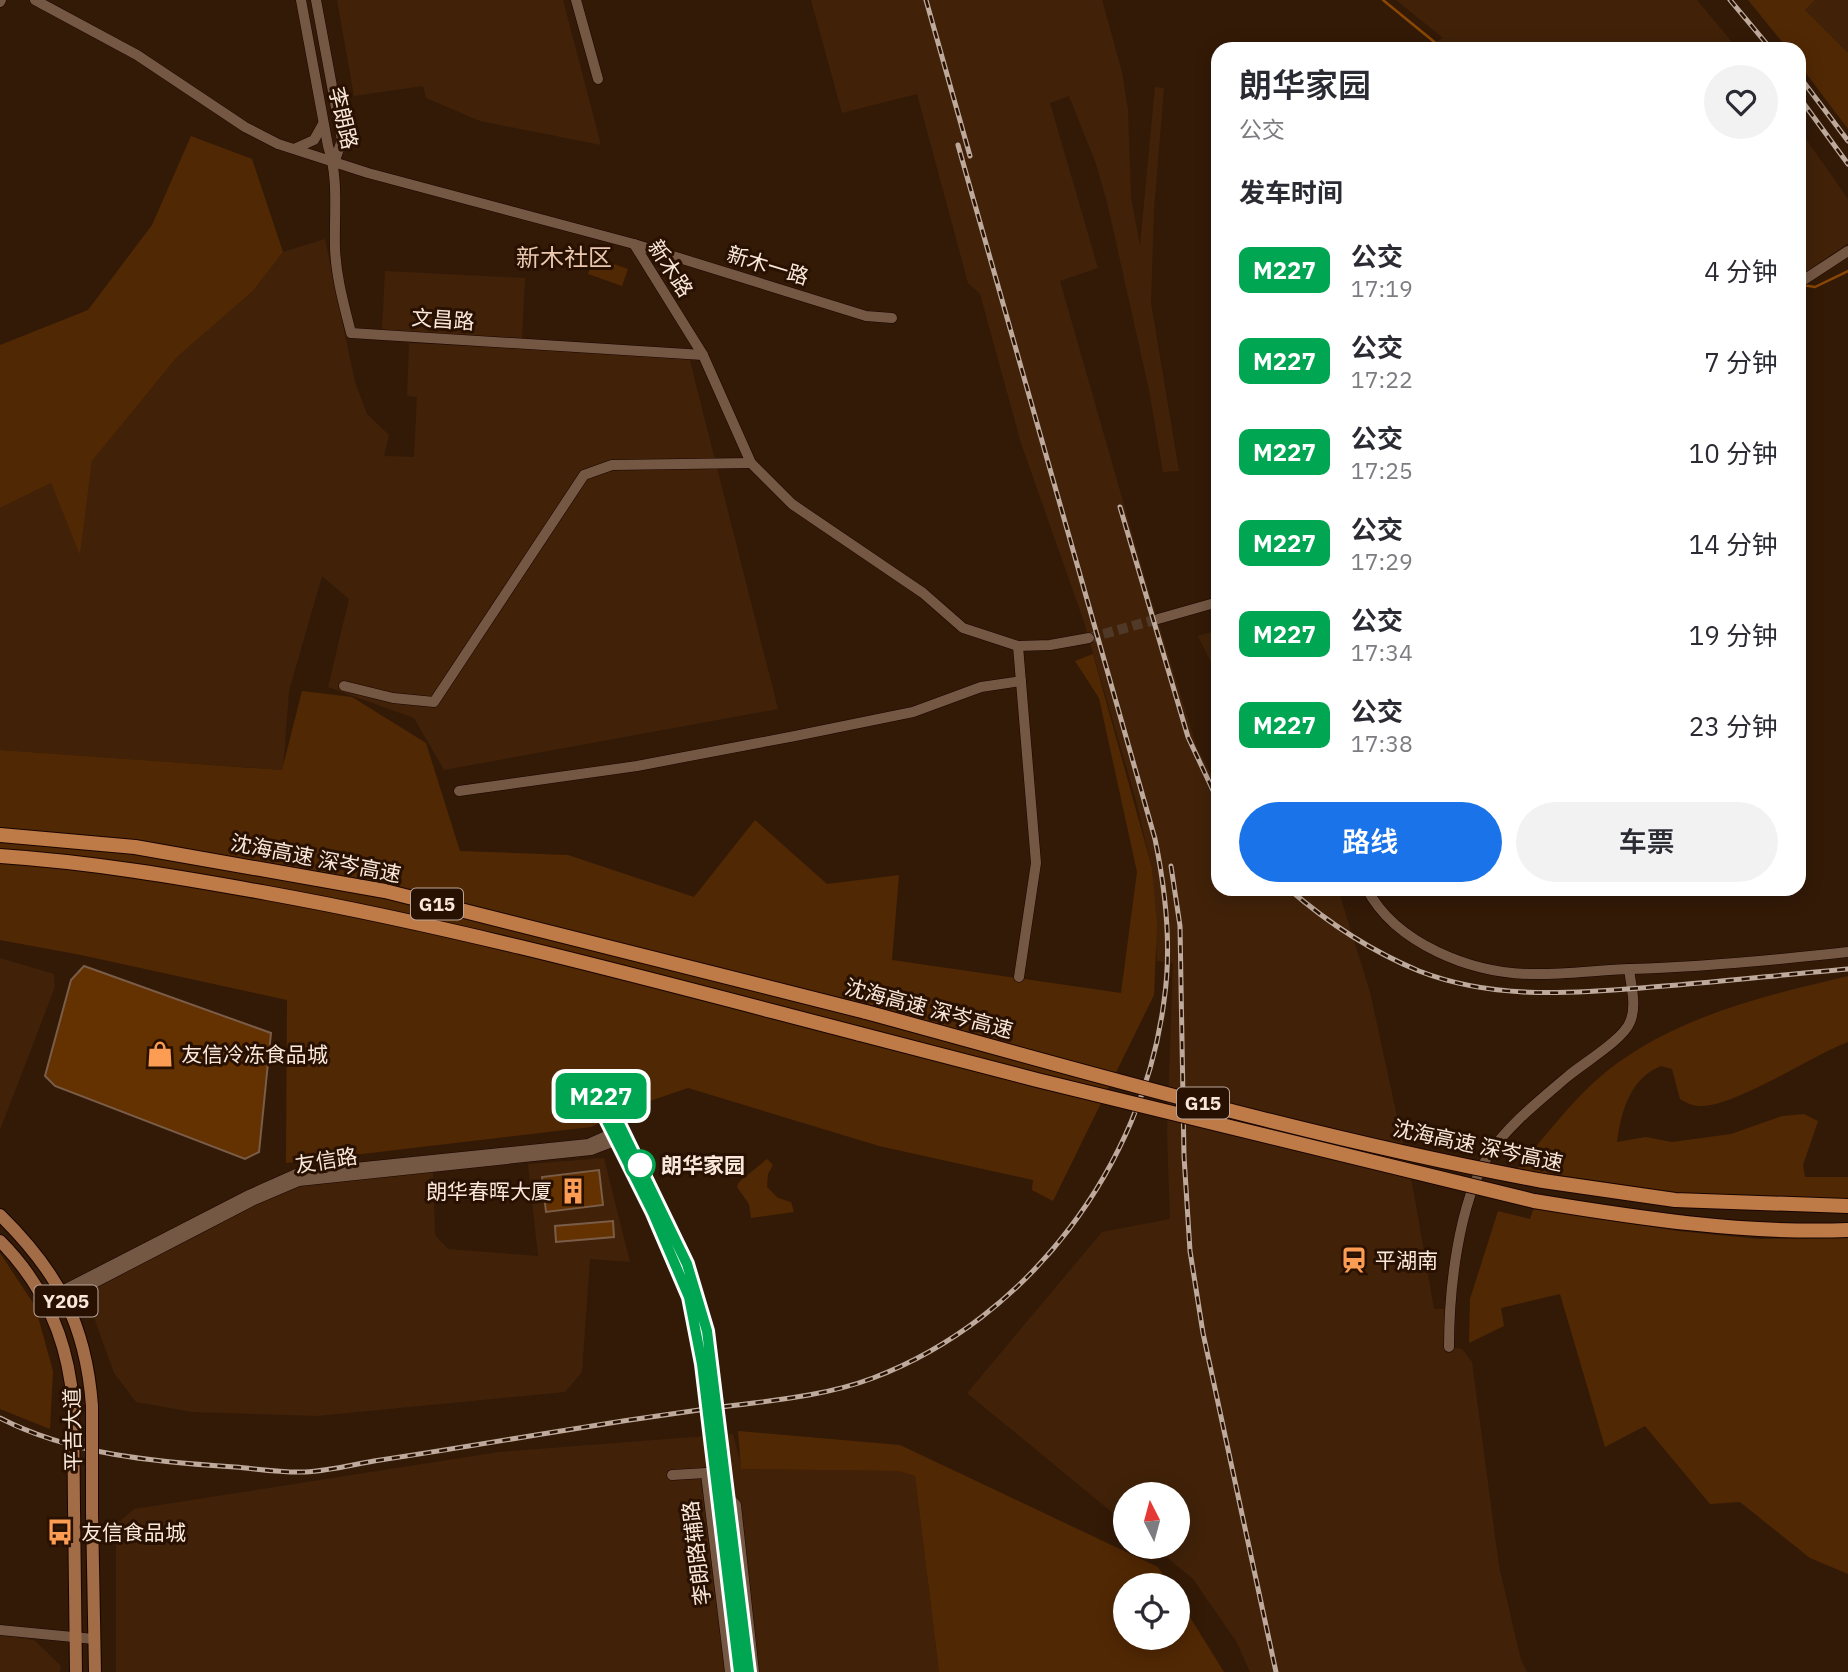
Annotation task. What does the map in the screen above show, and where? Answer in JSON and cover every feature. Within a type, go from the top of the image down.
[{"type":"highway","name":"沈海高速 深岑高速","points":[[0,835],[135,847],[385,891],[866,1012],[1214,1106],[1477,1169],[1675,1200],[1848,1206]]},
{"type":"highway","name":"沈海高速 深岑高速","points":[[0,856],[103,866],[386,915],[559,956],[1078,1090],[1534,1201],[1665,1221],[1749,1229],[1848,1230]]},
{"type":"main road","name":"平吉大道","points":[[0,1215],[43,1262],[63,1295],[82,1340],[89,1371],[92,1406],[95,1672]]},
{"type":"main road","name":"平吉大道","points":[[0,1241],[43,1294],[55,1321],[71,1374],[76,1672]]},
{"type":"street","name":"新木路","points":[[36,0],[158,68],[260,136],[291,149],[634,244],[703,355],[751,463],[792,504],[923,593],[963,628],[1018,646],[1050,645],[1088,638]]},
{"type":"street","name":"李朗路","points":[[301,0],[323,120],[334,163]]},
{"type":"street","name":"李朗路","points":[[316,0],[342,140],[334,163]]},
{"type":"street","points":[[576,0],[598,79]]},
{"type":"street","points":[[291,149],[302,148],[314,140],[323,120]]},
{"type":"street","name":"文昌路","points":[[334,163],[335,250],[338,279],[351,333],[703,355]]},
{"type":"street","name":"新木一路","points":[[634,244],[866,316],[892,318]]},
{"type":"street","points":[[1806,278],[1848,251]]},
{"type":"street","points":[[344,686],[393,698],[434,702],[584,475],[612,465],[751,463]]},
{"type":"street","points":[[1158,619],[1211,604]]},
{"type":"street","points":[[1018,646],[1036,863],[1019,977]]},
{"type":"street","points":[[459,791],[637,765],[795,736],[913,712],[981,687],[1021,681]]},
{"type":"street","points":[[1372,896],[1388,917],[1411,936],[1436,951],[1500,971],[1530,974],[1699,968],[1848,952]]},
{"type":"street","points":[[1449,1347],[1449,1309],[1453,1276],[1465,1218],[1477,1179],[1489,1155],[1519,1120],[1566,1077],[1626,1030],[1630,1024],[1633,1006],[1629,969]]},
{"type":"street","points":[[739,1672],[702,1332],[678,1268],[615,1137],[601,1098],[687,1264],[702,1332],[749,1672]]},
{"type":"street","name":"友信路","points":[[63,1295],[252,1201],[299,1181],[591,1150],[615,1137]]},
{"type":"street","points":[[672,1475],[706,1473]]},
{"type":"street","name":"李朗路辅路","points":[[706,1473],[730,1672]]},
{"type":"street","name":"李朗路辅路","points":[[706,1473],[736,1505],[754,1672]]},
{"type":"street","points":[[0,1630],[94,1639]]},
{"type":"shaded area","points":[[337,0],[563,0],[601,145],[480,121],[426,98],[423,86],[354,96]]},
{"type":"shaded area","points":[[811,0],[1102,0],[1122,72],[1128,110],[1131,197],[1140,246],[1155,87],[1164,88],[1154,210],[1151,303],[1179,471],[1163,472],[1149,390],[1107,202],[1096,164],[1069,96],[1050,103],[1098,268],[1060,281],[1151,599],[1196,745],[1211,774],[1211,896],[1340,896],[1370,992],[1414,1194],[1434,1309],[1449,1309],[1449,1347],[1462,1349],[1472,1362],[1499,1566],[1521,1660],[1527,1672],[1250,1672],[1236,1641],[1190,1573],[1186,1573],[1169,1559],[1190,1559],[1190,1482],[1113,1482],[1113,1513],[967,1393],[1102,1232],[1170,1219],[1167,1133],[1173,963],[1157,961],[1152,868],[1135,797],[1084,622],[1021,443],[980,294],[968,283],[917,94],[842,113]]},
{"type":"shaded area","points":[[1396,0],[1697,0],[1732,42],[1436,42],[1443,38]]},
{"type":"shaded area","points":[[1748,0],[1815,0],[1805,10],[1848,53],[1848,129],[1806,73],[1806,42],[1782,42]]},
{"type":"shaded area","points":[[1815,0],[1848,0],[1848,53],[1805,10]]},
{"type":"shaded area","points":[[191,136],[252,159],[283,252],[253,291],[177,357],[92,461],[80,555],[51,483],[0,508],[0,345],[88,310],[152,225]]},
{"type":"shaded area","points":[[1806,139],[1848,199],[1848,243],[1806,272]]},
{"type":"shaded area","points":[[325,239],[355,382],[367,414],[389,435],[384,456],[414,457],[417,397],[407,396],[409,343],[689,357],[778,709],[444,770],[414,718],[328,687],[349,599],[322,576],[289,691],[283,770],[0,750],[0,508],[51,483],[80,554],[92,461],[177,357],[253,291],[283,252]]},
{"type":"shaded area","points":[[594,257],[628,269],[622,286],[588,274]]},
{"type":"shaded area","points":[[385,271],[525,278],[522,338],[382,331]]},
{"type":"shaded area","points":[[1211,632],[1211,663],[1198,636]]},
{"type":"shaded area","points":[[1093,654],[1152,868],[1157,925],[1154,995],[1053,1201],[1032,1190],[1033,1180],[879,1146],[688,1088],[641,1104],[591,1127],[286,1163],[287,1000],[0,940],[0,750],[282,770],[302,691],[352,697],[426,743],[460,851],[568,855],[694,897],[755,820],[827,884],[899,875],[892,960],[1121,993],[1137,872],[1099,698],[1075,661]]},
{"type":"shaded area","points":[[0,958],[54,974],[55,987],[0,1130]]},
{"type":"shaded area","points":[[1848,976],[1848,1042],[1732,1099],[1700,1106],[1680,1099],[1672,1069],[1661,1066],[1650,1071],[1629,1097],[1617,1142],[1646,1137],[1672,1142],[1731,1134],[1782,1116],[1804,1114],[1818,1121],[1803,1165],[1805,1177],[1848,1177],[1848,1199],[1695,1195],[1517,1169],[1583,1093],[1607,1071],[1634,1052],[1662,1036],[1722,1010]]},
{"type":"shaded area","points":[[604,1158],[630,1262],[590,1259],[582,1372],[565,1392],[317,1416],[192,1412],[136,1402],[114,1373],[86,1295],[88,1287],[300,1180],[433,1169],[435,1235],[448,1249],[538,1256],[528,1164]]},
{"type":"shaded area","points":[[767,1159],[773,1165],[768,1174],[767,1187],[778,1198],[791,1202],[794,1212],[751,1218],[749,1204],[737,1187],[739,1182]]},
{"type":"shaded area","points":[[1534,1207],[1678,1231],[1759,1239],[1848,1238],[1848,1574],[1810,1558],[1740,1502],[1710,1504],[1645,1426],[1605,1447],[1560,1294],[1501,1308],[1504,1326],[1469,1343],[1470,1299],[1498,1211],[1530,1219]]},
{"type":"shaded area","points":[[0,1253],[35,1306],[53,1371],[50,1429],[0,1409]]},
{"type":"shaded area","points":[[738,1431],[900,1445],[1113,1546],[1113,1559],[1141,1559],[1158,1567],[1162,1573],[1113,1573],[1113,1650],[1190,1650],[1190,1617],[1224,1672],[939,1672],[915,1476],[898,1471],[741,1469]]},
{"type":"shaded area","points":[[733,1434],[742,1469],[898,1471],[915,1476],[939,1672],[116,1672],[116,1525],[134,1509],[499,1452]]},
{"type":"shaded area","points":[[0,1635],[34,1640],[61,1666],[60,1672],[0,1672]]},
{"type":"building","name":"友信冷冻食品城","points":[[84,966],[271,1033],[259,1152],[245,1159],[55,1086],[45,1076],[71,980]]},
{"type":"building","name":"朗华春晖大厦","points":[[599,1170],[603,1205],[546,1212],[542,1177]]},
{"type":"building","name":"朗华春晖大厦","points":[[613,1221],[614,1237],[556,1242],[555,1226]]},
{"type":"waterway","points":[[1383,0],[1434,42]]},
{"type":"waterway","points":[[1806,286],[1815,287],[1848,271]]},
{"type":"tunnel","points":[[1089,638],[1158,619]]},
{"type":"railway","points":[[926,0],[970,156]]},
{"type":"railway","points":[[1730,0],[1765,42]]},
{"type":"railway","points":[[1806,85],[1848,141]]},
{"type":"railway","points":[[1806,107],[1848,164]]},
{"type":"railway","points":[[0,1418],[56,1441],[115,1455],[305,1472],[814,1394],[873,1378],[929,1352],[981,1317],[1028,1276],[1069,1229],[1104,1177],[1132,1121],[1152,1062],[1164,1001],[1168,960],[1165,899],[1155,839],[958,145]]},
{"type":"railway","points":[[1120,507],[1188,737],[1211,786]]},
{"type":"railway","points":[[1171,866],[1180,926],[1184,1156],[1190,1251],[1203,1333],[1276,1672]]},
{"type":"railway","points":[[1298,896],[1351,935],[1401,963],[1446,980],[1501,990],[1557,993],[1613,990],[1848,969]]},
{"type":"bus line","name":"M227","points":[[739,1672],[698,1333],[678,1268],[596,1099],[599,1096],[606,1097],[666,1217],[687,1264],[707,1331],[749,1672]]},
{"type":"place","name":"友信冷冻食品城","points":[[160,1054]]},
{"type":"place","name":"朗华家园","points":[[640,1165]]},
{"type":"place","name":"朗华春晖大厦","points":[[573,1191]]},
{"type":"place","name":"平湖南","points":[[1354,1260]]},
{"type":"place","name":"友信食品城","points":[[60,1532]]},
{"type":"district","name":"新木社区","points":[[564,257]]}]
